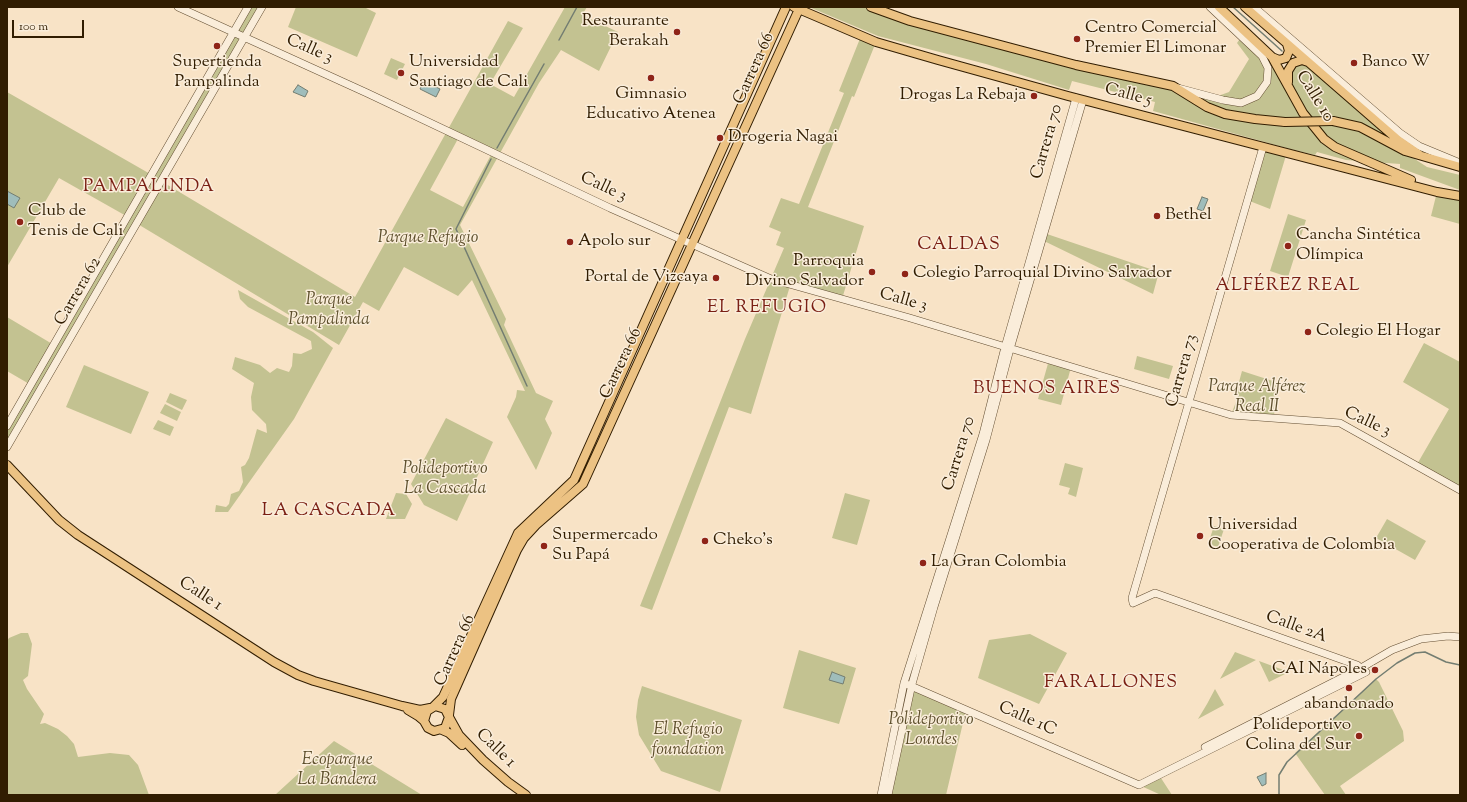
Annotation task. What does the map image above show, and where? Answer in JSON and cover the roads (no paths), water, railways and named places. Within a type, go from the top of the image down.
[{"type":"main road","name":"Carrera 66","points":[[432,707],[443,697],[518,534],[574,480],[786,7]]},
{"type":"main road","name":"Calle 5","points":[[871,7],[910,20],[1076,65],[1173,86],[1216,111],[1255,119],[1285,122],[1333,121],[1360,127],[1395,146],[1460,167]]},
{"type":"main road","name":"Calle 10","points":[[1219,7],[1258,47],[1272,57],[1303,113],[1319,134],[1329,144],[1397,175],[1449,193]]},
{"type":"main road","name":"Calle 10","points":[[1248,7],[1287,44],[1398,140],[1420,155]]},
{"type":"main road","name":"Carrera 66","points":[[449,716],[451,699],[517,550],[524,538],[536,525],[583,484],[692,245],[797,8]]},
{"type":"main road","name":"Calle 5","points":[[797,8],[876,42],[1080,99],[1437,192],[1460,196]]},
{"type":"main road","points":[[1272,57],[1280,60],[1286,58],[1289,51],[1287,44]]},
{"type":"main road","points":[[1290,88],[1288,71],[1293,63],[1302,60],[1315,67]]},
{"type":"main road","name":"Calle 1","points":[[7,465],[60,520],[78,535],[274,662],[314,682],[420,710],[432,707]]},
{"type":"main road","name":"Calle 1","points":[[402,706],[424,721]]},
{"type":"main road","points":[[432,707],[443,708],[449,716],[448,725],[442,730],[431,730],[426,726],[424,721],[426,713],[432,707]]},
{"type":"main road","name":"Calle 1","points":[[449,716],[460,735],[483,760],[508,782],[526,795]]},
{"type":"main road","name":"Calle 1","points":[[442,730],[452,736],[493,776],[516,795]]},
{"type":"street","name":"Calle 3","points":[[178,7],[692,245],[777,281],[910,318],[1231,415],[1340,424],[1460,490]]},
{"type":"street","name":"Carrera 62","points":[[7,426],[248,7]]},
{"type":"street","name":"Carrera 62","points":[[7,447],[262,7]]},
{"type":"street","name":"Calle 10","points":[[1173,86],[1223,100],[1241,103],[1248,101],[1261,92],[1268,77],[1266,61],[1258,47],[1210,7]]},
{"type":"street","name":"Calle 10","points":[[1248,7],[1400,133],[1420,146],[1460,163]]},
{"type":"street","name":"Carrera 70","points":[[881,795],[911,685],[1080,99]]},
{"type":"street","name":"Carrera 73","points":[[1133,603],[1132,598],[1263,147]]},
{"type":"street","points":[[99,267],[108,272]]},
{"type":"street","name":"Calle 2A","points":[[1133,603],[1155,593],[1357,665],[1364,670]]},
{"type":"street","points":[[1364,670],[1392,650],[1421,639],[1448,636],[1460,637]]},
{"type":"street","name":"Calle 1C","points":[[911,685],[1136,784],[1364,670]]},
{"type":"street","name":"Carrera 70","points":[[888,795],[911,685]]},
{"type":"water","points":[[424,81],[440,89],[436,97],[420,89]]},
{"type":"water","points":[[298,85],[308,91],[305,97],[293,92]]},
{"type":"water","points":[[7,191],[20,198],[14,208],[7,204]]},
{"type":"water","points":[[1202,197],[1208,199],[1203,211],[1197,209]]},
{"type":"water","points":[[832,672],[845,677],[843,684],[829,680]]},
{"type":"water","points":[[1266,773],[1266,784],[1262,786],[1257,777]]},
{"type":"waterway","points":[[559,40],[577,7]]},
{"type":"waterway","points":[[1233,7],[1282,51]]},
{"type":"waterway","points":[[497,148],[544,64]]},
{"type":"waterway","points":[[491,159],[456,229],[527,386]]},
{"type":"waterway","points":[[1279,795],[1279,775],[1287,762],[1376,679],[1397,663],[1415,653],[1425,652],[1446,662],[1460,665]]},
{"type":"place","name":"Restaurante Berakah","points":[[677,32]]},
{"type":"place","name":"Centro Comercial Premier El Limonar","points":[[1077,39]]},
{"type":"place","name":"Supertienda Pampalinda","points":[[217,46]]},
{"type":"place","name":"Banco W","points":[[1354,63]]},
{"type":"place","name":"Universidad Santiago de Cali","points":[[401,73]]},
{"type":"place","name":"Gimnasio Educativo Atenea","points":[[651,78]]},
{"type":"place","name":"Drogas La Rebaja","points":[[1034,96]]},
{"type":"place","name":"Drogeria Nagai","points":[[720,138]]},
{"type":"place","name":"Bethel","points":[[1157,216]]},
{"type":"place","name":"Club de Tenis de Cali","points":[[20,222]]},
{"type":"place","name":"Apolo sur","points":[[570,242]]},
{"type":"place","name":"Cancha Sintética Olímpica","points":[[1288,246]]},
{"type":"place","name":"Parroquia Divino Salvador","points":[[872,272]]},
{"type":"place","name":"Colegio Parroquial Divino Salvador","points":[[905,274]]},
{"type":"place","name":"Portal de Vizcaya","points":[[716,278]]},
{"type":"place","name":"Colegio El Hogar","points":[[1308,332]]},
{"type":"place","name":"Universidad Cooperativa de Colombia","points":[[1200,536]]},
{"type":"place","name":"Cheko's","points":[[705,541]]},
{"type":"place","name":"Supermercado Su Papá","points":[[544,546]]},
{"type":"place","name":"La Gran Colombia","points":[[923,563]]},
{"type":"place","name":"CAI Nápoles","points":[[1375,670]]},
{"type":"place","name":"abandonado","points":[[1349,688]]},
{"type":"place","name":"Polideportivo Colina del Sur","points":[[1359,736]]},
{"type":"district","name":"PAMPALINDA","points":[[149,188]]},
{"type":"district","name":"CALDAS","points":[[959,246]]},
{"type":"district","name":"ALFÉREZ REAL","points":[[1288,287]]},
{"type":"district","name":"EL REFUGIO","points":[[767,309]]},
{"type":"district","name":"BUENOS AIRES","points":[[1047,390]]},
{"type":"district","name":"LA CASCADA","points":[[329,512]]},
{"type":"district","name":"FARALLONES","points":[[1111,684]]},
{"type":"park label","name":"Parque Refugio","points":[[428,239]]},
{"type":"park label","name":"Parque Pampalinda","points":[[329,311]]},
{"type":"park label","name":"Parque Alférez Real II","points":[[1257,398]]},
{"type":"park label","name":"Polideportivo La Cascada","points":[[445,480]]},
{"type":"park label","name":"Polideportivo Lourdes","points":[[931,731]]},
{"type":"park label","name":"El Refugio foundation","points":[[688,741]]},
{"type":"park label","name":"Ecoparque La Bandera","points":[[337,771]]}]
